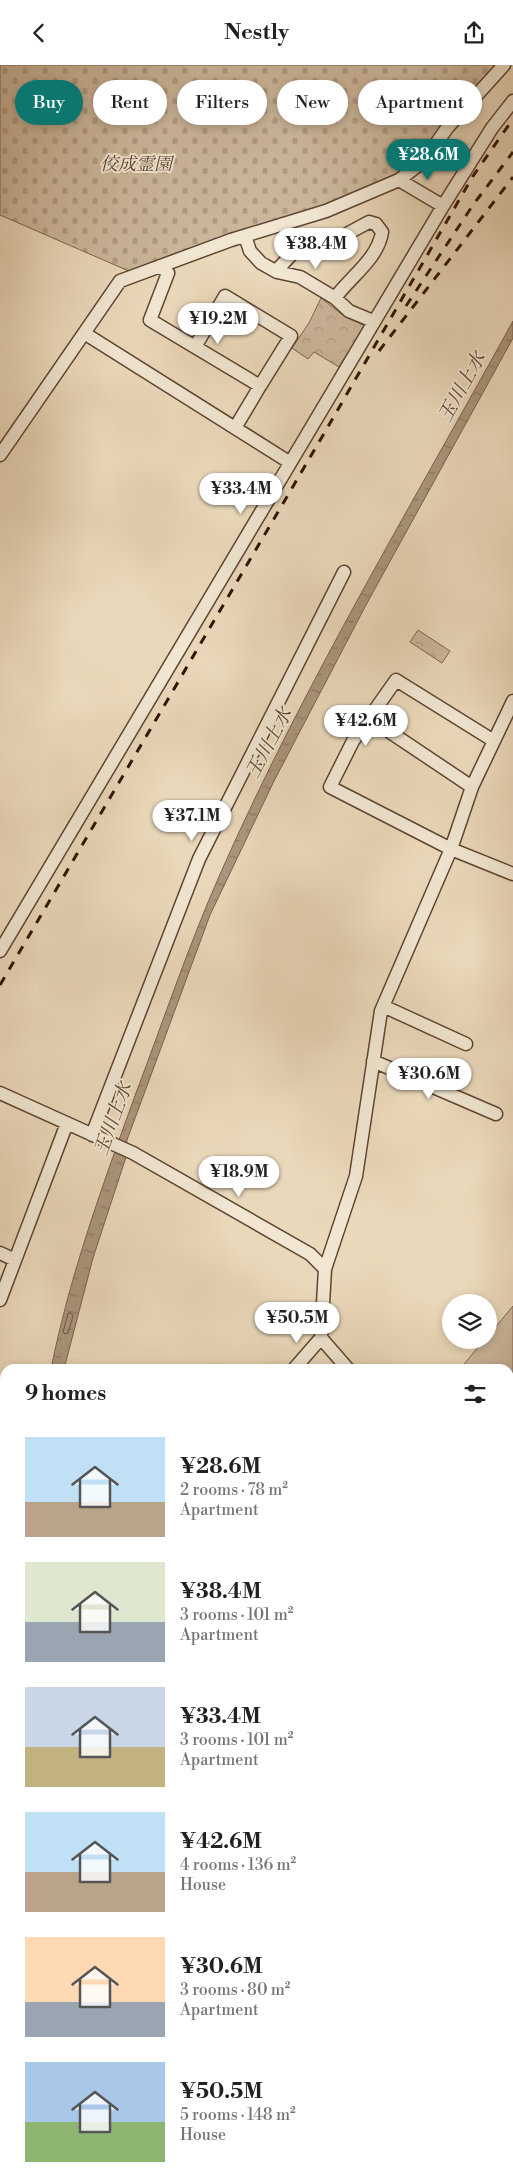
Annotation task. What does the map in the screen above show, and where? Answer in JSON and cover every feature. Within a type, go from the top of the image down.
[{"type":"street","points":[[0,455],[120,281],[244,236],[326,211],[399,180],[425,160],[447,128],[504,65]]},
{"type":"street","points":[[0,951],[442,206],[492,128],[513,101]]},
{"type":"street","points":[[399,180],[442,206]]},
{"type":"street","points":[[276,271],[292,254],[305,247],[343,236],[369,222],[376,225],[382,232],[381,239],[363,267],[344,285],[335,298]]},
{"type":"street","points":[[244,236],[250,251],[261,263],[276,271],[300,277],[335,298],[349,311],[373,321]]},
{"type":"street","points":[[160,266],[168,273],[150,320],[260,386]]},
{"type":"street","points":[[195,347],[225,296],[291,336],[236,428]]},
{"type":"street","points":[[84,333],[289,462]]},
{"type":"street","points":[[92,1135],[199,859],[344,572]]},
{"type":"street","points":[[494,741],[396,680],[353,741],[330,787],[452,849],[513,874]]},
{"type":"street","points":[[298,1364],[321,1338],[325,1269],[356,1176],[383,1006],[452,849],[472,787],[513,701]]},
{"type":"street","points":[[369,718],[472,787]]},
{"type":"street","points":[[383,1006],[466,1044]]},
{"type":"street","points":[[373,1061],[496,1114]]},
{"type":"street","points":[[0,1093],[133,1153],[310,1254],[325,1269]]},
{"type":"street","points":[[0,1300],[67,1123]]},
{"type":"street","points":[[0,1253],[15,1260]]},
{"type":"street","points":[[321,1338],[344,1364]]},
{"type":"green space","name":"佼成霊園","points":[[0,65],[498,65],[482,82],[482,80],[358,80],[358,125],[441,125],[420,157],[397,175],[324,207],[131,272],[0,215]]},
{"type":"green space","points":[[321,298],[344,316],[365,326],[339,367],[314,352],[308,359],[292,348],[309,323]]},
{"type":"green space","points":[[418,630],[450,651],[442,663],[410,642]]},
{"type":"green space","points":[[513,1306],[513,1364],[464,1364],[477,1349],[497,1349],[497,1325]]},
{"type":"water","points":[[513,321],[513,338],[366,605],[274,781],[210,915],[127,1140],[126,1157],[93,1258],[65,1364],[52,1364],[68,1299],[100,1195],[198,927],[221,872],[288,731],[399,525]]},
{"type":"railway","points":[[0,985],[473,176],[513,119]]},
{"type":"railway","points":[[406,306],[473,205],[513,152]]},
{"type":"railway","points":[[379,351],[513,177]]},
{"type":"water label","name":"玉川上水","points":[[462,387]]},
{"type":"water label","name":"玉川上水","points":[[269,743]]},
{"type":"water label","name":"玉川上水","points":[[113,1119]]}]
